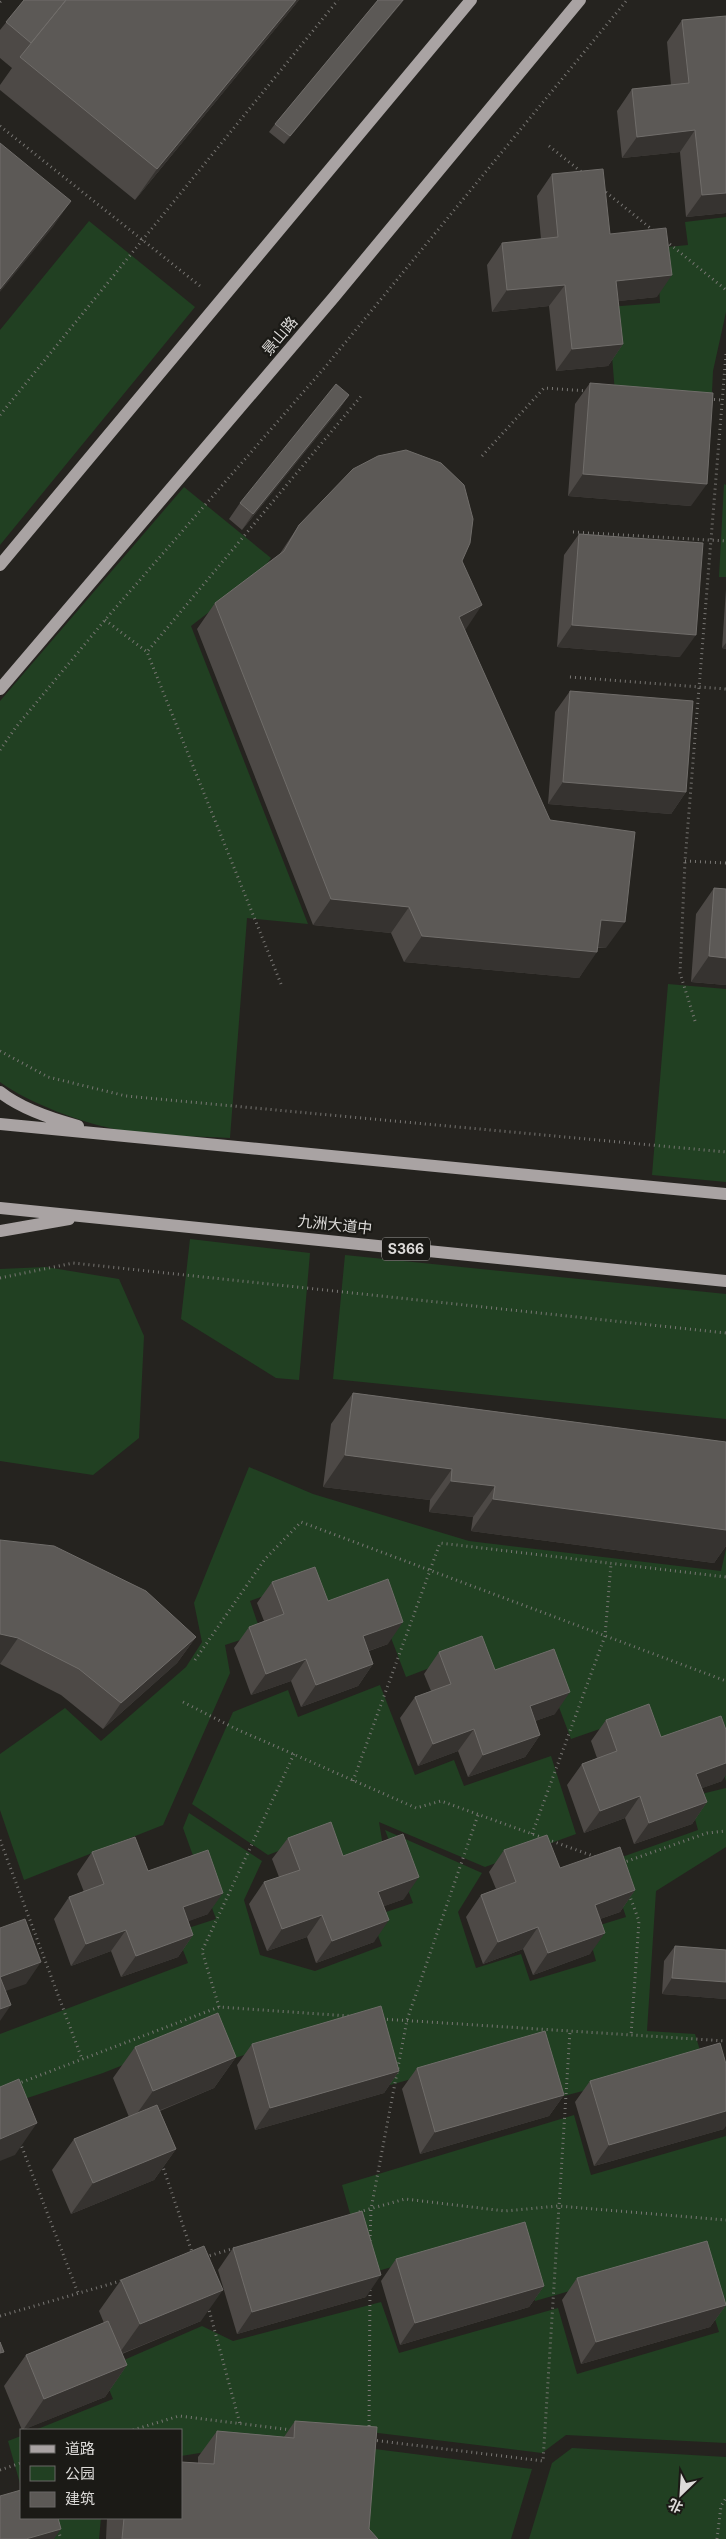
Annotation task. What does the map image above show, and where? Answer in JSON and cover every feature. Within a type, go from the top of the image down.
[{"type":"main road","points":[[0,565],[471,0]]},
{"type":"main road","name":"景山路","points":[[0,690],[334,297],[580,0]]},
{"type":"main road","points":[[0,1092],[9,1099],[62,1122],[119,1137]]},
{"type":"main road","points":[[0,1124],[119,1137],[726,1194]]},
{"type":"main road","name":"九洲大道中","points":[[0,1208],[726,1282]]},
{"type":"main road","points":[[0,1231],[86,1216]]},
{"type":"path","points":[[0,415],[338,0]]},
{"type":"path","points":[[0,750],[16,726],[104,620],[326,366],[627,0]]},
{"type":"path","points":[[0,126],[220,302]]},
{"type":"path","points":[[549,146],[588,177]]},
{"type":"path","points":[[595,183],[657,233]]},
{"type":"path","points":[[664,240],[726,290]]},
{"type":"path","points":[[695,1021],[680,973],[685,861],[726,354]]},
{"type":"path","points":[[482,456],[544,388],[593,392]]},
{"type":"path","points":[[148,652],[362,395]]},
{"type":"path","points":[[702,398],[721,400]]},
{"type":"path","points":[[573,532],[726,541]]},
{"type":"path","points":[[104,620],[148,652],[280,984]]},
{"type":"path","points":[[570,677],[726,689]]},
{"type":"path","points":[[685,861],[726,864]]},
{"type":"path","points":[[0,1051],[48,1077],[126,1096],[726,1152]]},
{"type":"path","points":[[0,1278],[73,1263],[726,1333]]},
{"type":"path","points":[[195,1660],[266,1559],[301,1522],[726,1681]]},
{"type":"path","points":[[353,1781],[440,1543],[726,1577]]},
{"type":"path","points":[[532,1834],[605,1636],[611,1564]]},
{"type":"path","points":[[183,1702],[353,1781],[416,1808],[441,1801],[600,1859]]},
{"type":"path","points":[[219,2008],[202,1951],[294,1754]]},
{"type":"path","points":[[370,2247],[371,2209],[407,2020],[478,1815]]},
{"type":"path","points":[[618,1865],[707,1833],[726,1831]]},
{"type":"path","points":[[0,1840],[82,2059]]},
{"type":"path","points":[[627,1889],[639,1922],[631,2035]]},
{"type":"path","points":[[9,2086],[219,2008],[358,2017]]},
{"type":"path","points":[[378,2018],[726,2041]]},
{"type":"path","points":[[370,2286],[369,2439],[543,2460],[570,2031]]},
{"type":"path","points":[[18,2136],[78,2293]]},
{"type":"path","points":[[161,2162],[195,2259],[241,2246]]},
{"type":"path","points":[[352,2214],[405,2199],[505,2211],[558,2206],[726,2220]]},
{"type":"path","points":[[0,2316],[132,2278]]},
{"type":"path","points":[[208,2305],[240,2424]]},
{"type":"path","points":[[135,2429],[179,2416],[300,2431]]},
{"type":"path","points":[[0,2470],[20,2463]]},
{"type":"path","points":[[717,2539],[721,2506],[726,2498]]},
{"type":"path","points":[[56,2525],[61,2539]]},
{"type":"green space","points":[[726,217],[726,312],[713,371],[711,413],[616,405],[608,307],[660,303],[657,248],[688,245],[685,222]]},
{"type":"green space","points":[[89,221],[195,307],[0,545],[0,330]]},
{"type":"green space","points":[[724,484],[726,485],[726,577],[719,577]]},
{"type":"green space","points":[[184,487],[271,558],[262,571],[191,626],[308,924],[247,918],[230,1138],[147,1134],[106,1127],[57,1112],[26,1098],[0,1082],[0,701]]},
{"type":"green space","points":[[668,984],[726,989],[726,1182],[652,1175]]},
{"type":"green space","points":[[190,1239],[310,1253],[299,1380],[276,1378],[181,1319]]},
{"type":"green space","points":[[345,1255],[726,1294],[726,1419],[333,1379]]},
{"type":"green space","points":[[46,1267],[119,1279],[144,1336],[139,1438],[93,1475],[0,1461],[0,1269]]},
{"type":"green space","points":[[249,1467],[313,1494],[469,1541],[721,1571],[726,1549],[726,1781],[710,1731],[649,1752],[637,1716],[571,1739],[543,1665],[484,1685],[474,1651],[406,1677],[375,1596],[315,1616],[302,1582],[250,1601],[261,1633],[225,1645],[230,1673],[163,1825],[24,1880],[0,1810],[0,1754],[65,1708],[101,1741],[186,1667],[202,1642],[194,1603]]},
{"type":"green space","points":[[380,1685],[415,1775],[454,1760],[464,1786],[551,1756],[576,1834],[485,1867],[379,1822],[384,1852],[333,1871],[320,1835],[268,1855],[192,1804],[233,1712],[288,1690],[298,1717]]},
{"type":"green space","points":[[726,1788],[726,1847],[656,1891],[647,2031],[695,2034],[703,2060],[552,2099],[536,2044],[390,2085],[370,2015],[213,2065],[199,2035],[103,2073],[0,2107],[0,2034],[188,1963],[176,1932],[216,1919],[183,1828],[189,1813],[262,1861],[244,1900],[260,1955],[315,1971],[382,1946],[371,1917],[413,1903],[385,1830],[482,1873],[458,1912],[476,1968],[521,1954],[530,1981],[596,1961],[587,1929],[626,1917],[608,1862],[698,1830],[689,1797]]},
{"type":"green space","points":[[574,2115],[591,2175],[726,2136],[726,2443],[566,2435],[542,2453],[370,2432],[275,2441],[182,2456],[182,2429],[38,2429],[113,2399],[101,2370],[202,2326],[233,2341],[381,2302],[399,2353],[558,2308],[577,2374],[719,2332],[695,2255],[535,2301],[516,2232],[367,2274],[342,2185]]},
{"type":"green space","points":[[20,2436],[20,2483],[8,2441]]},
{"type":"green space","points":[[367,2448],[532,2469],[511,2539],[358,2539]]},
{"type":"green space","points":[[572,2448],[726,2457],[726,2539],[529,2539],[552,2463]]},
{"type":"green space","points":[[30,2519],[101,2519],[99,2539],[37,2539]]},
{"type":"building","points":[[24,0],[66,0],[31,43],[6,22]]},
{"type":"building","points":[[66,0],[296,0],[157,169],[20,57]]},
{"type":"building","points":[[378,0],[403,0],[290,136],[275,124]]},
{"type":"building","points":[[726,16],[726,193],[702,195],[695,130],[637,137],[632,89],[689,83],[682,20]]},
{"type":"building","points":[[0,143],[71,201],[0,289]]},
{"type":"building","points":[[603,169],[610,234],[666,228],[672,275],[616,281],[623,344],[572,349],[565,285],[507,290],[502,243],[558,237],[552,174]]},
{"type":"building","points":[[590,383],[713,393],[707,484],[583,474]]},
{"type":"building","points":[[336,384],[349,395],[253,514],[240,503]]},
{"type":"building","points":[[406,450],[441,463],[464,485],[473,519],[470,543],[462,561],[482,605],[459,617],[550,820],[635,832],[625,922],[601,920],[597,952],[422,936],[409,907],[331,899],[215,603],[284,551],[299,525],[353,469],[378,456]]},
{"type":"building","points":[[579,534],[703,543],[696,635],[572,625]]},
{"type":"building","points":[[570,691],[693,701],[686,792],[563,782]]},
{"type":"building","points":[[714,888],[726,889],[726,958],[709,956]]},
{"type":"building","points":[[353,1393],[726,1442],[726,1530],[493,1499],[495,1486],[451,1481],[452,1469],[345,1455]]},
{"type":"building","points":[[0,1540],[54,1546],[146,1591],[196,1637],[121,1703],[79,1669],[18,1638],[0,1634]]},
{"type":"building","points":[[315,1567],[328,1601],[388,1579],[403,1622],[363,1636],[373,1664],[316,1685],[306,1659],[266,1674],[249,1627],[284,1614],[272,1582]]},
{"type":"building","points":[[482,1636],[495,1670],[554,1649],[570,1692],[530,1706],[540,1735],[483,1755],[474,1729],[433,1744],[415,1697],[451,1684],[439,1652]]},
{"type":"building","points":[[649,1704],[661,1737],[721,1716],[726,1730],[726,1763],[696,1774],[707,1802],[649,1823],[640,1796],[600,1811],[582,1764],[617,1751],[606,1720]]},
{"type":"building","points":[[331,1822],[343,1856],[403,1834],[419,1877],[378,1892],[389,1920],[332,1941],[322,1915],[282,1929],[264,1882],[300,1870],[288,1838]]},
{"type":"building","points":[[547,1835],[560,1868],[620,1847],[635,1890],[595,1905],[605,1933],[548,1953],[538,1927],[498,1942],[481,1895],[516,1882],[504,1850]]},
{"type":"building","points":[[135,1837],[148,1871],[208,1850],[223,1893],[183,1907],[193,1935],[136,1956],[126,1930],[86,1944],[69,1897],[104,1884],[92,1852]]},
{"type":"building","points":[[25,1919],[41,1962],[0,1977],[0,1928]]},
{"type":"building","points":[[675,1946],[726,1950],[726,1982],[672,1978]]},
{"type":"building","points":[[0,1977],[11,2005],[0,2009]]},
{"type":"building","points":[[381,2006],[399,2071],[270,2108],[252,2044]]},
{"type":"building","points":[[218,2013],[236,2057],[153,2091],[135,2047]]},
{"type":"building","points":[[545,2031],[564,2095],[435,2132],[417,2068]]},
{"type":"building","points":[[720,2043],[726,2064],[726,2111],[609,2145],[590,2081]]},
{"type":"building","points":[[19,2079],[37,2123],[0,2139],[0,2087]]},
{"type":"building","points":[[157,2105],[176,2149],[93,2183],[74,2139]]},
{"type":"building","points":[[362,2211],[381,2275],[252,2312],[233,2248]]},
{"type":"building","points":[[525,2222],[544,2286],[415,2323],[396,2259]]},
{"type":"building","points":[[707,2241],[726,2305],[596,2342],[577,2278]]},
{"type":"building","points":[[204,2246],[223,2290],[140,2324],[121,2280]]},
{"type":"building","points":[[108,2321],[127,2365],[44,2399],[26,2355]]},
{"type":"building","points":[[0,2342],[4,2352],[0,2353]]},
{"type":"building","points":[[295,2421],[377,2427],[369,2529],[378,2539],[122,2539],[124,2519],[182,2519],[182,2462],[214,2464],[217,2431],[294,2438]]},
{"type":"building","points":[[20,2490],[20,2519],[58,2519],[61,2529],[26,2539],[0,2539],[0,2496]]}]
